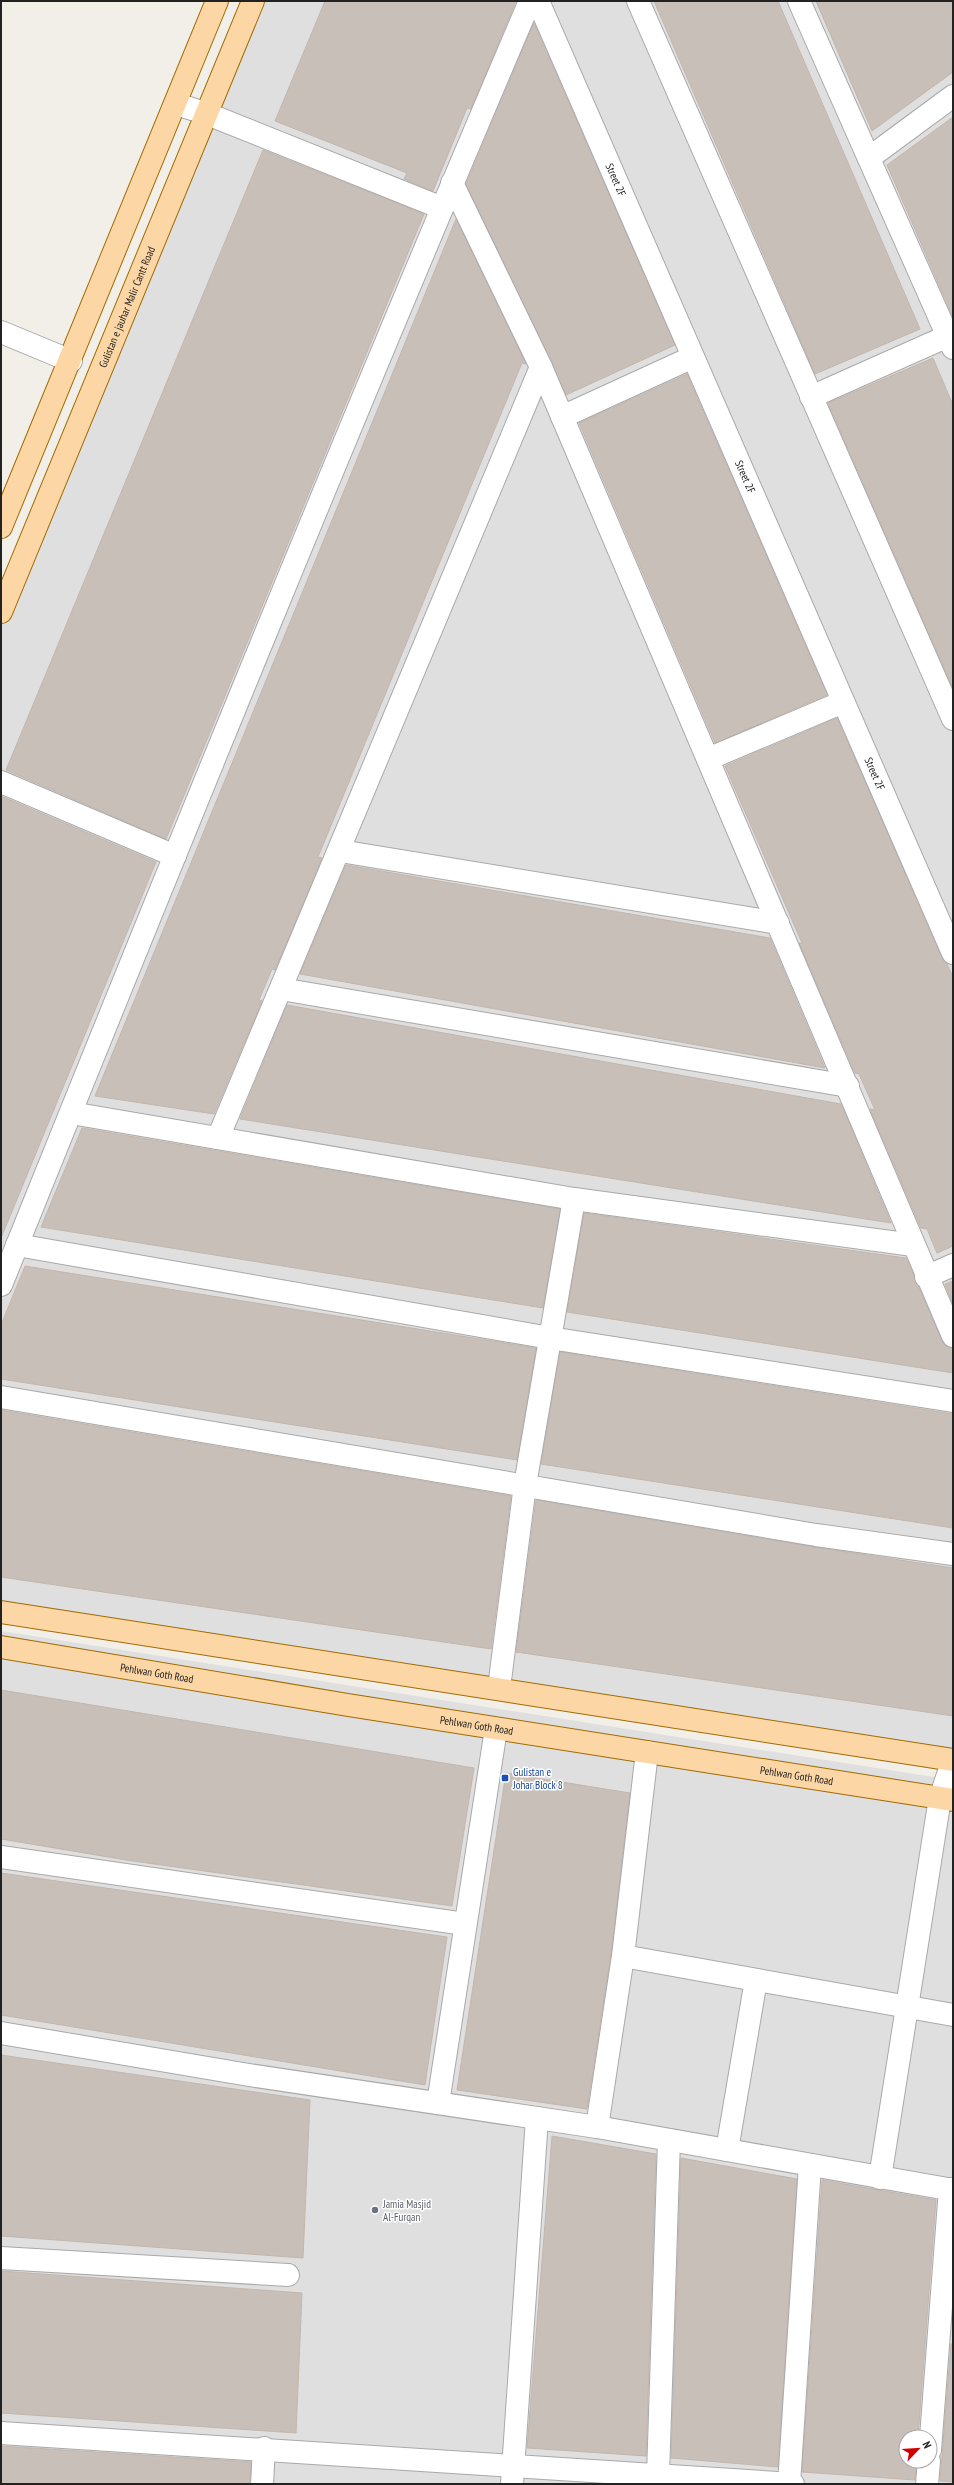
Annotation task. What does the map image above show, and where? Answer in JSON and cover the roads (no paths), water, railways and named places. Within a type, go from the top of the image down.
[{"type":"main road","points":[[1,527],[217,1]]},
{"type":"main road","name":"Gulistan e jauhar Malir Cantt Road","points":[[1,612],[205,113],[253,1]]},
{"type":"main road","points":[[1,1612],[499,1688],[953,1760]]},
{"type":"main road","name":"Pehlwan Goth Road","points":[[1,1647],[496,1729],[947,1799]]},
{"type":"street","points":[[1,1285],[175,856],[452,183],[530,1]]},
{"type":"street","name":"Street 2F","points":[[538,1],[953,954]]},
{"type":"street","points":[[638,1],[953,719]]},
{"type":"street","points":[[799,1],[869,158],[949,331],[811,397]]},
{"type":"street","points":[[869,158],[953,96]]},
{"type":"street","points":[[176,104],[205,113],[442,208]]},
{"type":"street","points":[[452,183],[541,367],[848,1086],[926,1277],[953,1336]]},
{"type":"street","points":[[1,332],[70,361]]},
{"type":"street","points":[[562,417],[693,357]]},
{"type":"street","points":[[218,1138],[340,851],[541,367]]},
{"type":"street","points":[[708,759],[843,702]]},
{"type":"street","points":[[1,782],[175,856]]},
{"type":"street","points":[[340,851],[778,923]]},
{"type":"street","points":[[281,989],[848,1086]]},
{"type":"street","points":[[71,1113],[574,1198],[913,1245]]},
{"type":"street","points":[[499,1688],[525,1485],[574,1198]]},
{"type":"street","points":[[17,1245],[550,1338],[953,1401]]},
{"type":"street","points":[[926,1277],[953,1265]]},
{"type":"street","points":[[1,1397],[816,1535],[953,1554]]},
{"type":"street","points":[[438,2103],[496,1729]]},
{"type":"street","points":[[597,2127],[623,1956],[647,1752]]},
{"type":"street","points":[[880,2178],[907,2007],[947,1799],[953,1760]]},
{"type":"street","points":[[1,1857],[465,1924]]},
{"type":"street","points":[[623,1956],[953,2015]]},
{"type":"street","points":[[727,2150],[756,1980]]},
{"type":"street","points":[[1,2033],[249,2075],[597,2127],[952,2190],[946,2330],[933,2429]]},
{"type":"street","points":[[513,2475],[537,2118]]},
{"type":"street","points":[[658,2475],[669,2140]]},
{"type":"street","points":[[789,2484],[810,2165]]},
{"type":"street","points":[[1,2258],[288,2275]]},
{"type":"street","points":[[1,2433],[264,2448],[513,2475],[658,2475],[793,2484]]},
{"type":"street","points":[[262,2484],[264,2448]]},
{"type":"street","points":[[927,2484],[928,2469]]},
{"type":"place","name":"Gulistan e Johar Block 8","points":[[505,1778]]},
{"type":"place","name":"Jamia Masjid Al-Furqan","points":[[375,2210]]}]
